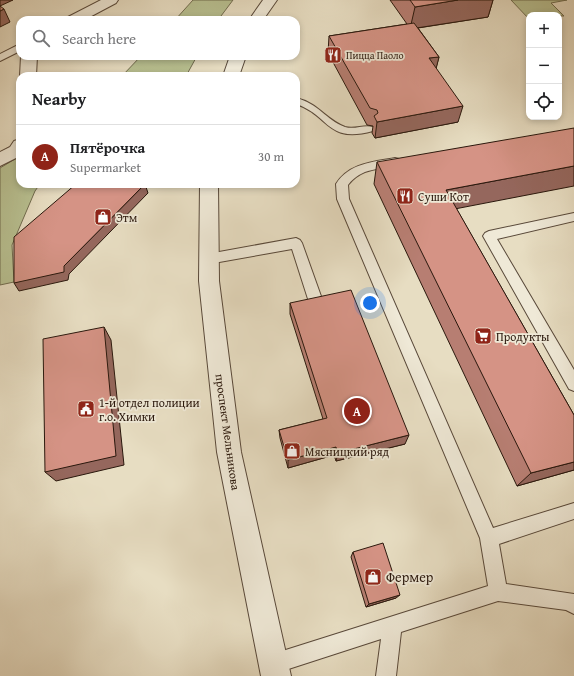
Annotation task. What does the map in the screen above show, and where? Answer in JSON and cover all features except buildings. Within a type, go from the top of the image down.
[{"type":"street","points":[[81,16],[111,0]]},
{"type":"street","points":[[259,16],[270,0]]},
{"type":"street","points":[[28,72],[29,60]]},
{"type":"street","points":[[232,72],[237,60]]},
{"type":"street","points":[[0,160],[16,151]]},
{"type":"street","name":"проспект Мельникова","points":[[209,188],[209,281],[229,452],[275,670]]},
{"type":"lane","points":[[0,58],[16,49]]},
{"type":"lane","points":[[300,102],[312,107],[340,129],[348,132],[369,129]]},
{"type":"lane","points":[[406,160],[366,167],[350,174],[342,184],[343,198],[489,538],[498,592]]},
{"type":"lane","points":[[574,217],[489,236],[574,384]]},
{"type":"lane","points":[[208,259],[296,243],[315,299]]},
{"type":"lane","points":[[489,538],[574,511]]},
{"type":"lane","points":[[275,670],[392,626],[498,592],[570,601],[574,605]]},
{"type":"lane","points":[[386,676],[392,626]]},
{"type":"green space","points":[[193,0],[233,0],[221,16],[179,16]]},
{"type":"green space","points":[[511,0],[567,0],[551,3],[560,12],[526,12],[526,16]]},
{"type":"green space","points":[[137,60],[195,60],[188,72],[126,72]]},
{"type":"green space","points":[[16,158],[16,188],[37,188],[12,245],[14,282],[0,285],[0,168]]},
{"type":"place","name":"Пицца Паоло","points":[[333,55]]},
{"type":"place","name":"Суши Кот","points":[[405,196]]},
{"type":"place","name":"Этм","points":[[103,217]]},
{"type":"place","name":"Продукты","points":[[483,336]]},
{"type":"place","name":"1-й отдел полиции г.о. Химки","points":[[86,409]]},
{"type":"place","name":"Пятёрочка","points":[[357,411]]},
{"type":"place","name":"Мясницкий ряд","points":[[292,451]]},
{"type":"place","name":"Фермер","points":[[373,577]]}]
